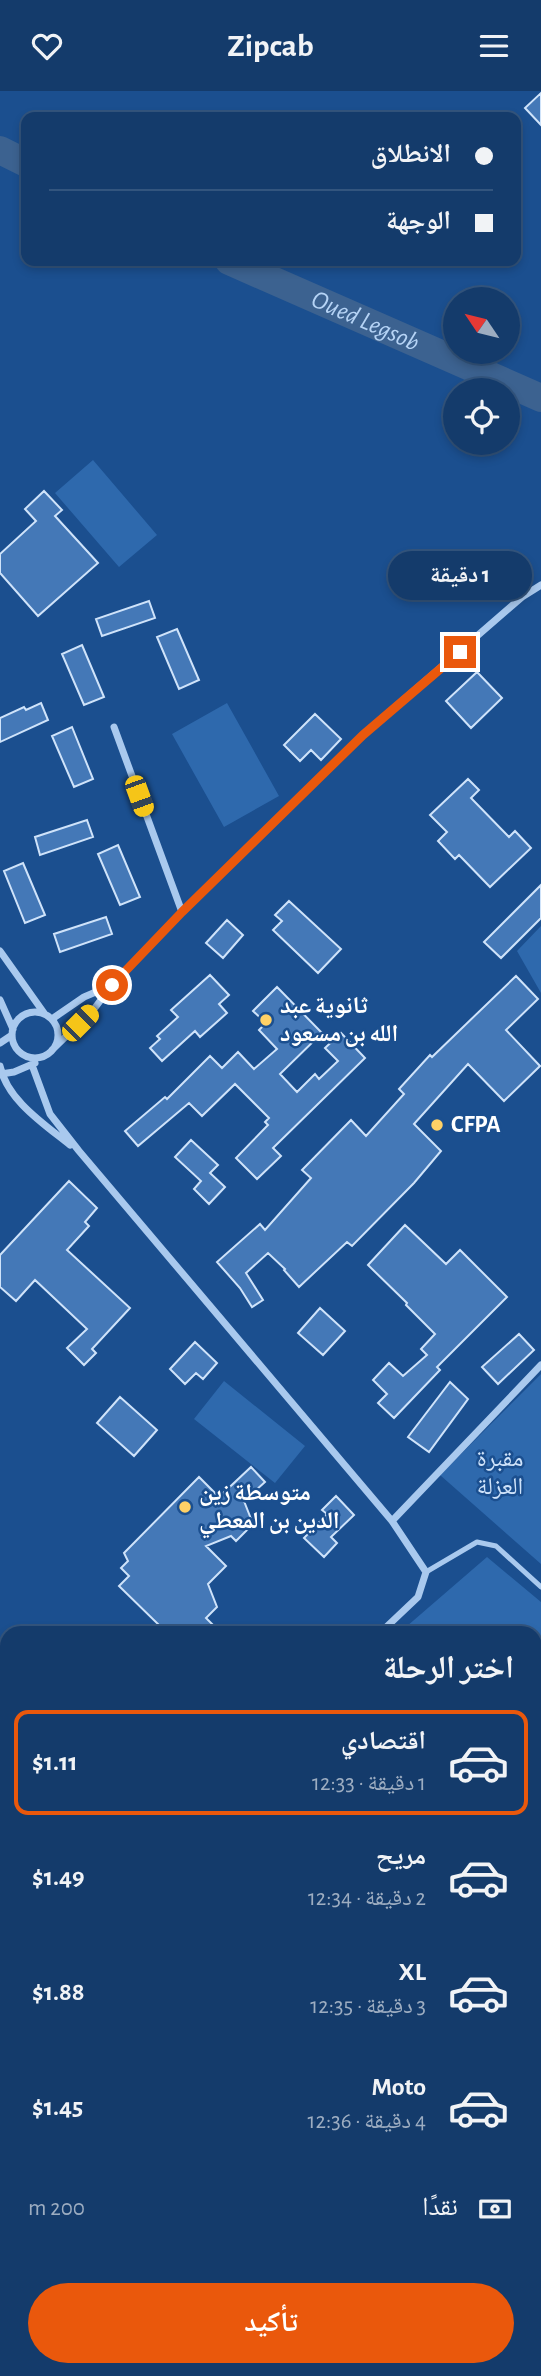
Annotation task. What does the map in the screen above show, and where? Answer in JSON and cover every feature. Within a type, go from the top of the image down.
[{"type":"street","points":[[1,1071],[13,1072],[32,1065],[49,1053],[94,1009],[112,985],[182,912],[363,735],[522,597],[541,585]]},
{"type":"street","points":[[114,727],[182,912]]},
{"type":"street","points":[[0,951],[58,1031],[56,1044],[49,1053],[30,1058],[17,1050],[0,1000]]},
{"type":"street","points":[[0,1042],[12,1032],[19,1018],[25,1014],[38,1012],[48,1016],[112,985]]},
{"type":"street","points":[[32,1065],[50,1114],[392,1521],[426,1572],[418,1597],[387,1626]]},
{"type":"street","points":[[1,1071],[9,1087],[37,1119],[79,1151]]},
{"type":"street","points":[[392,1521],[541,1365]]},
{"type":"lane","points":[[426,1572],[477,1542],[496,1546],[541,1587]]},
{"type":"green space","points":[[93,460],[157,535],[119,567],[55,493]]},
{"type":"green space","points":[[227,703],[279,796],[224,827],[172,734]]},
{"type":"green space","points":[[541,926],[541,993],[517,951]]},
{"type":"green space","name":"مقبرة العزلة","points":[[541,1374],[541,1564],[440,1475]]},
{"type":"green space","points":[[224,1381],[305,1446],[275,1483],[194,1419]]},
{"type":"green space","name":"مقبرة العزلة","points":[[487,1557],[541,1602],[541,1626],[407,1626]]},
{"type":"building","points":[[541,93],[541,125],[525,108]]},
{"type":"building","points":[[44,491],[62,510],[55,516],[98,563],[38,616],[0,573],[0,554],[36,521],[25,509]]},
{"type":"building","points":[[149,601],[155,618],[102,636],[96,619]]},
{"type":"building","points":[[177,629],[199,680],[179,689],[157,637]]},
{"type":"building","points":[[82,645],[104,697],[84,705],[62,654]]},
{"type":"building","points":[[477,672],[502,698],[471,728],[446,701]]},
{"type":"building","points":[[41,703],[48,720],[0,742],[0,718]]},
{"type":"building","points":[[315,714],[341,739],[321,760],[311,750],[300,761],[284,745]]},
{"type":"building","points":[[72,727],[93,779],[74,787],[52,736]]},
{"type":"building","points":[[468,779],[479,790],[471,798],[509,837],[515,831],[531,848],[490,887],[459,855],[455,859],[438,841],[447,832],[430,815]]},
{"type":"building","points":[[87,820],[93,837],[40,855],[35,837]]},
{"type":"building","points":[[118,845],[140,897],[120,905],[98,854]]},
{"type":"building","points":[[23,863],[45,915],[25,923],[4,871]]},
{"type":"building","points":[[541,885],[541,918],[501,958],[484,942]]},
{"type":"building","points":[[289,901],[341,949],[318,973],[273,930],[282,921],[275,915]]},
{"type":"building","points":[[106,917],[112,934],[60,952],[54,934]]},
{"type":"building","points":[[227,920],[243,935],[223,958],[206,943]]},
{"type":"building","points":[[210,975],[229,995],[219,1004],[227,1013],[200,1037],[195,1031],[162,1061],[150,1048],[160,1039],[157,1036],[178,1017],[171,1010]]},
{"type":"building","points":[[516,976],[538,999],[506,1030],[540,1066],[504,1101],[468,1064],[414,1124],[441,1151],[414,1183],[352,1246],[347,1242],[299,1287],[268,1253],[246,1273],[263,1300],[252,1307],[240,1288],[217,1262],[260,1224],[265,1230],[311,1178],[302,1170],[351,1120],[366,1136],[404,1094],[399,1089],[430,1055],[432,1057]]},
{"type":"building","points":[[277,987],[322,1033],[280,1074],[297,1092],[315,1074],[319,1079],[338,1061],[325,1048],[341,1033],[365,1058],[273,1148],[281,1156],[257,1179],[236,1158],[268,1125],[265,1122],[269,1118],[235,1084],[202,1116],[189,1103],[138,1146],[125,1131],[165,1097],[167,1099],[210,1056],[222,1068],[238,1052],[254,1069],[277,1049],[259,1030],[266,1023],[253,1011]]},
{"type":"building","points":[[191,1140],[218,1165],[210,1173],[225,1187],[209,1204],[194,1189],[201,1181],[175,1157]]},
{"type":"building","points":[[69,1181],[97,1208],[85,1222],[89,1226],[67,1250],[130,1308],[92,1349],[96,1353],[84,1365],[67,1348],[87,1329],[35,1280],[16,1301],[0,1287],[0,1255]]},
{"type":"building","points":[[405,1225],[446,1264],[460,1250],[507,1297],[437,1367],[440,1370],[394,1418],[378,1403],[387,1394],[373,1380],[389,1363],[403,1376],[427,1355],[421,1349],[435,1334],[368,1265]]},
{"type":"building","points":[[320,1308],[345,1331],[323,1355],[298,1333]]},
{"type":"building","points":[[519,1334],[534,1350],[498,1384],[482,1367]]},
{"type":"building","points":[[195,1342],[217,1363],[203,1379],[196,1373],[185,1384],[170,1369]]},
{"type":"building","points":[[450,1382],[468,1399],[429,1452],[408,1437]]},
{"type":"building","points":[[120,1397],[157,1430],[134,1456],[97,1423]]},
{"type":"building","points":[[251,1467],[265,1482],[244,1501],[253,1524],[236,1541],[231,1536],[206,1546],[226,1566],[208,1584],[217,1607],[206,1618],[214,1626],[158,1626],[119,1586],[129,1576],[121,1568],[128,1561],[124,1553],[199,1477],[219,1497]]},
{"type":"building","points":[[336,1496],[354,1515],[331,1537],[337,1543],[324,1557],[304,1538],[327,1514],[322,1510]]},
{"type":"waterway","name":"Oued Legsob","points":[[0,150],[21,160]]},
{"type":"waterway","name":"Oued Legsob","points":[[240,266],[541,398]]},
{"type":"place","name":"ثانوية عبد الله بن مسعود","points":[[266,1020]]},
{"type":"place","name":"CFPA","points":[[437,1125]]},
{"type":"place","name":"متوسطة زين الدين بن المعطي","points":[[185,1507]]},
{"type":"route","points":[[112,985],[182,912],[363,735],[460,652]]}]
